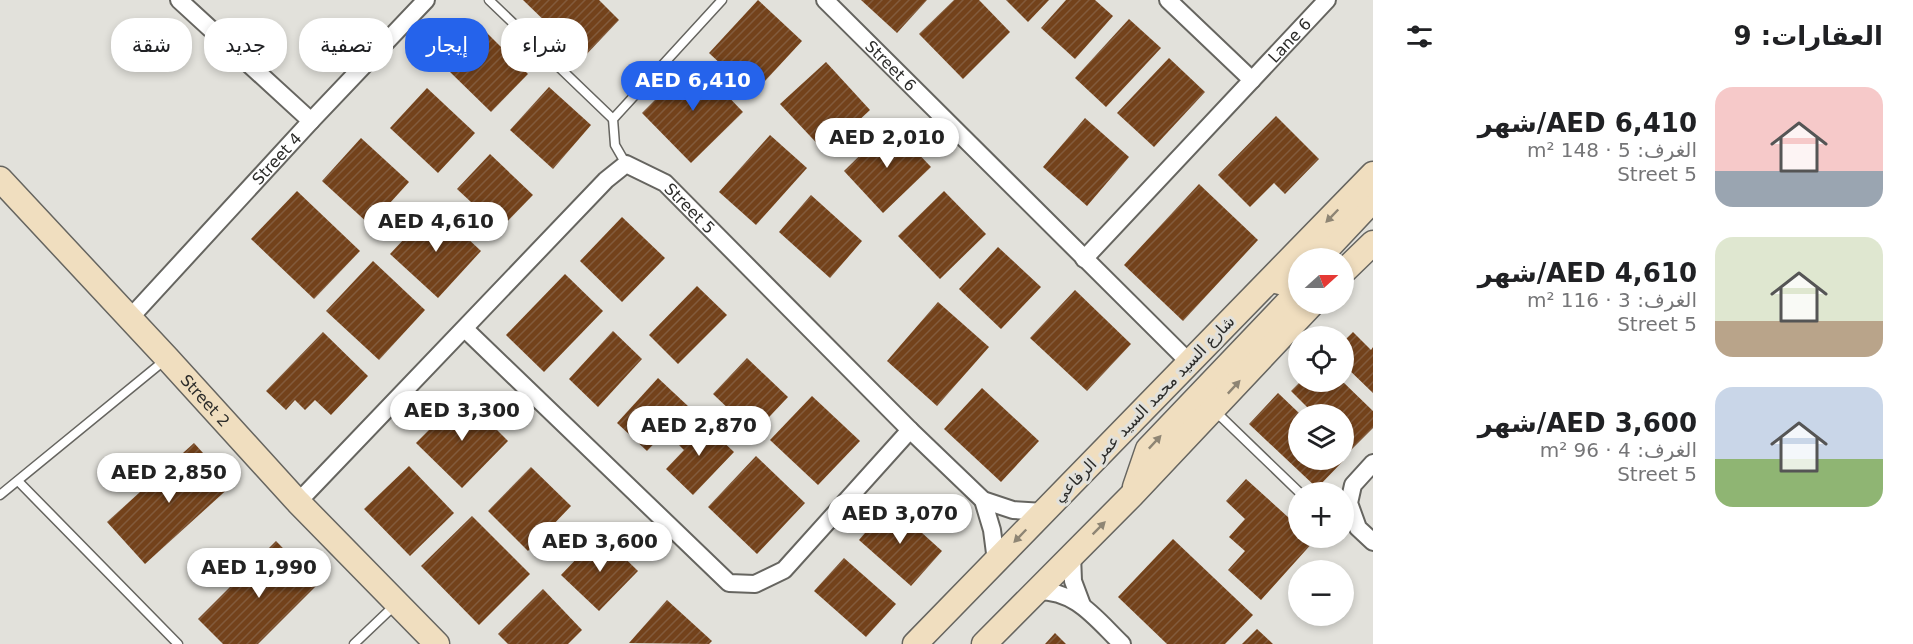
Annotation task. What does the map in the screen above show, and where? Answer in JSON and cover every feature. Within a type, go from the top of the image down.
[{"type":"street","points":[[180,0],[311,121]]},
{"type":"street","name":"Street 4","points":[[129,319],[426,0]]},
{"type":"street","name":"Street 6","points":[[825,0],[1190,363]]},
{"type":"street","points":[[1084,260],[1252,80],[1168,0]]},
{"type":"street","name":"Lane 6","points":[[1252,80],[1328,0]]},
{"type":"street","points":[[298,502],[606,180],[626,164]]},
{"type":"street","name":"Street 5","points":[[626,164],[665,183],[910,430],[983,500],[1013,510],[1044,512]]},
{"type":"street","name":"شارع السيد محمد السيد عمر الرفاعي","points":[[915,644],[1373,174]]},
{"type":"street","name":"Street 2","points":[[0,179],[298,502],[437,644]]},
{"type":"street","points":[[1328,248],[1373,200]]},
{"type":"street","points":[[1354,261],[1372,244]]},
{"type":"street","points":[[1132,495],[1148,449],[1294,296],[1293,285],[1271,280]]},
{"type":"street","points":[[984,644],[1132,495],[1303,314]]},
{"type":"street","points":[[465,329],[729,583],[755,584],[784,570],[910,430]]},
{"type":"street","points":[[1354,484],[1373,464]]},
{"type":"street","name":"Street 5","points":[[983,500],[992,530],[996,561]]},
{"type":"street","points":[[1354,523],[1373,543]]},
{"type":"street","points":[[1072,555],[1073,581],[1082,605]]},
{"type":"street","points":[[1036,591],[1060,594],[1082,605],[1122,644]]},
{"type":"lane","points":[[489,0],[613,119],[615,145],[626,164]]},
{"type":"lane","points":[[613,119],[722,0]]},
{"type":"lane","points":[[0,495],[167,358]]},
{"type":"lane","points":[[1213,409],[1289,482]]},
{"type":"lane","points":[[18,481],[178,644]]},
{"type":"lane","points":[[354,644],[396,604]]},
{"type":"building","points":[[523,0],[599,0],[619,20],[588,53],[588,18],[542,18]]},
{"type":"building","points":[[758,0],[802,41],[753,94],[709,53]]},
{"type":"building","points":[[861,0],[927,0],[897,33]]},
{"type":"building","points":[[954,0],[979,0],[1010,32],[963,79],[919,34]]},
{"type":"building","points":[[1006,0],[1049,0],[1028,22]]},
{"type":"building","points":[[1066,0],[1095,0],[1113,16],[1075,59],[1041,28]]},
{"type":"building","points":[[1129,19],[1161,48],[1106,107],[1075,78]]},
{"type":"building","points":[[489,35],[501,47],[501,72],[526,72],[528,74],[491,112],[450,72],[489,72]]},
{"type":"building","points":[[1169,58],[1205,92],[1154,147],[1117,113]]},
{"type":"building","points":[[694,61],[743,112],[691,163],[642,113]]},
{"type":"building","points":[[826,62],[870,110],[825,152],[780,104]]},
{"type":"building","points":[[549,87],[591,125],[553,169],[510,130]]},
{"type":"building","points":[[427,88],[475,133],[438,173],[390,128]]},
{"type":"building","points":[[1276,116],[1319,159],[1285,194],[1274,183],[1250,207],[1218,175]]},
{"type":"building","points":[[1085,118],[1129,157],[1087,206],[1043,167]]},
{"type":"building","points":[[891,125],[931,167],[883,213],[844,171]]},
{"type":"building","points":[[770,135],[807,168],[756,225],[719,192]]},
{"type":"building","points":[[361,138],[409,182],[370,225],[322,181]]},
{"type":"building","points":[[490,154],[533,195],[500,229],[457,189]]},
{"type":"building","points":[[1199,184],[1258,240],[1183,321],[1124,265]]},
{"type":"building","points":[[297,191],[360,251],[314,299],[251,239]]},
{"type":"building","points":[[944,191],[986,234],[940,279],[898,236]]},
{"type":"building","points":[[811,195],[862,241],[830,278],[779,232]]},
{"type":"building","points":[[434,207],[481,251],[438,298],[390,254]]},
{"type":"building","points":[[622,217],[665,258],[622,302],[580,261]]},
{"type":"building","points":[[998,247],[1041,287],[1001,329],[959,289]]},
{"type":"building","points":[[373,261],[425,310],[379,360],[326,311]]},
{"type":"building","points":[[565,274],[603,311],[544,372],[506,335]]},
{"type":"building","points":[[697,286],[727,315],[678,364],[649,335]]},
{"type":"building","points":[[1075,290],[1131,344],[1087,391],[1030,338]]},
{"type":"building","points":[[938,302],[989,347],[937,406],[887,361]]},
{"type":"building","points":[[613,331],[642,359],[598,407],[569,379]]},
{"type":"building","points":[[323,332],[368,376],[331,415],[315,400],[305,410],[295,400],[286,410],[266,391]]},
{"type":"building","points":[[1354,333],[1371,350],[1373,347],[1373,393],[1354,375]]},
{"type":"building","points":[[747,358],[788,397],[754,433],[713,394]]},
{"type":"building","points":[[658,378],[689,407],[647,451],[617,423]]},
{"type":"building","points":[[982,388],[1039,441],[1001,482],[944,429]]},
{"type":"building","points":[[1292,392],[1353,392],[1373,411],[1373,428],[1354,447],[1354,404],[1304,404]]},
{"type":"building","points":[[1278,393],[1290,404],[1288,461],[1249,424]]},
{"type":"building","points":[[463,396],[508,441],[462,488],[416,443]]},
{"type":"building","points":[[812,396],[860,441],[818,485],[770,440]]},
{"type":"building","points":[[699,419],[734,452],[693,495],[666,469],[684,450],[677,443]]},
{"type":"building","points":[[194,443],[232,485],[145,564],[107,522]]},
{"type":"building","points":[[756,456],[805,503],[757,554],[708,507]]},
{"type":"building","points":[[409,466],[454,513],[410,556],[364,509]]},
{"type":"building","points":[[531,467],[571,506],[528,551],[488,511]]},
{"type":"building","points":[[1298,470],[1334,470],[1323,482],[1311,482]]},
{"type":"building","points":[[1246,479],[1288,517],[1288,548],[1308,548],[1297,560],[1288,560],[1288,570],[1261,600],[1228,570],[1245,551],[1229,537],[1245,519],[1226,501]]},
{"type":"building","points":[[890,504],[942,551],[911,586],[859,540]]},
{"type":"building","points":[[472,516],[530,574],[479,625],[421,566]]},
{"type":"building","points":[[600,534],[638,571],[599,611],[561,575]]},
{"type":"building","points":[[1173,539],[1253,615],[1225,644],[1167,644],[1118,597]]},
{"type":"building","points":[[276,541],[318,584],[258,644],[223,644],[198,619]]},
{"type":"building","points":[[844,558],[896,604],[866,637],[814,591]]},
{"type":"building","points":[[543,589],[582,630],[568,644],[508,644],[498,634]]},
{"type":"building","points":[[667,600],[712,641],[709,644],[629,643]]},
{"type":"building","points":[[1257,629],[1273,644],[1242,644]]},
{"type":"building","points":[[1055,633],[1066,644],[1045,644]]}]
